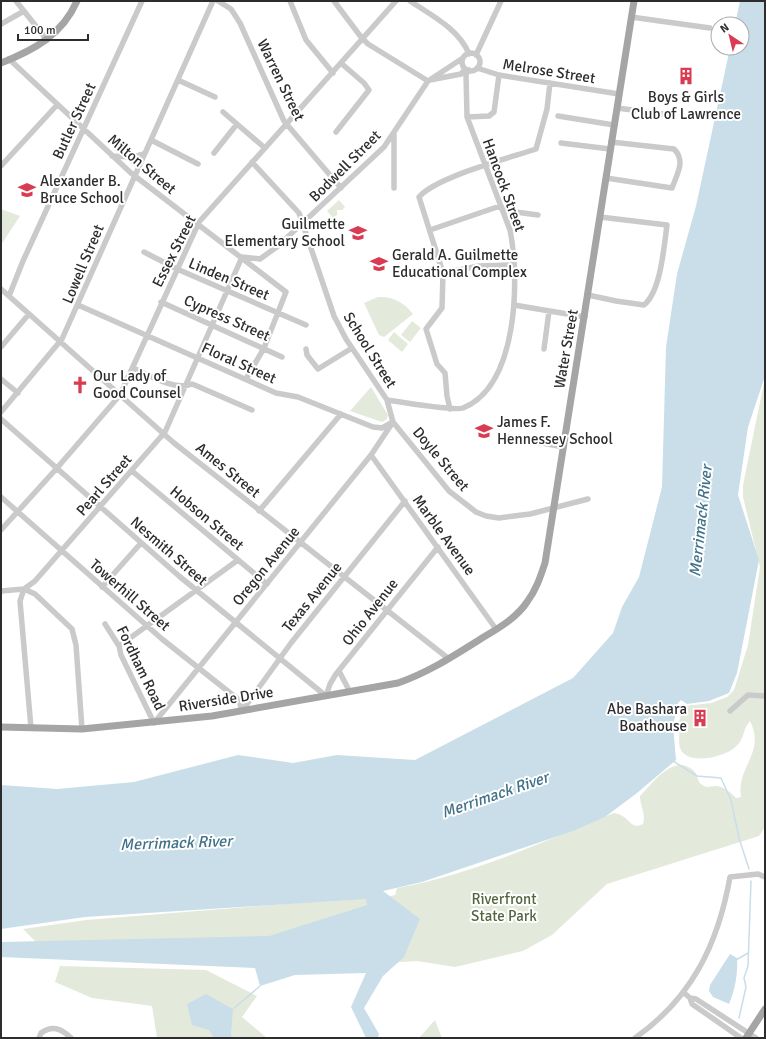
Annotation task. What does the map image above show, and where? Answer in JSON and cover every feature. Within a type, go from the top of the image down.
[{"type":"main road","points":[[1,63],[36,48],[47,40],[62,25],[77,1]]},
{"type":"main road","name":"Water Street","points":[[449,659],[496,629],[526,603],[538,584],[544,563],[564,447],[634,1]]},
{"type":"main road","name":"Riverside Drive","points":[[1,727],[82,729],[212,716],[404,681],[431,670],[449,659]]},
{"type":"main road","points":[[747,1036],[765,1009]]},
{"type":"street","points":[[16,1],[47,40]]},
{"type":"street","name":"Butler Street","points":[[9,296],[26,255],[142,1]]},
{"type":"street","name":"Lowell Street","points":[[1,412],[61,343],[213,1]]},
{"type":"street","name":"Warren Street","points":[[218,1],[231,9],[240,23],[287,124],[341,188]]},
{"type":"street","points":[[290,1],[306,40],[333,73]]},
{"type":"street","points":[[334,1],[363,40],[398,64],[428,81],[461,74],[467,70],[477,68],[479,60],[476,55]]},
{"type":"street","name":"Essex Street","points":[[1,530],[120,395],[198,224],[252,162],[342,64],[396,1]]},
{"type":"street","points":[[410,1],[450,29],[462,42],[469,54]]},
{"type":"street","points":[[476,55],[501,1]]},
{"type":"street","points":[[1,24],[24,11]]},
{"type":"street","points":[[631,17],[710,28]]},
{"type":"street","points":[[467,70],[462,64],[463,58],[469,54],[476,55]]},
{"type":"street","name":"Bodwell Street","points":[[242,257],[260,259],[278,246],[303,224],[384,147],[428,81],[463,58]]},
{"type":"street","name":"Milton Street","points":[[9,60],[135,176],[242,257],[286,293],[279,313]]},
{"type":"street","points":[[336,132],[369,90],[342,64]]},
{"type":"street","name":"Melrose Street","points":[[477,68],[499,76],[619,94]]},
{"type":"street","name":"Hancock Street","points":[[387,400],[450,409],[462,408],[484,394],[490,386],[502,360],[514,305],[514,265],[511,236],[467,118],[467,70]]},
{"type":"street","points":[[467,118],[489,116],[494,112],[499,76]]},
{"type":"street","points":[[178,80],[215,97]]},
{"type":"street","points":[[450,409],[445,373],[437,364],[426,329],[442,308],[443,273],[419,197],[422,192],[445,180],[536,148],[547,109],[550,84]]},
{"type":"street","points":[[2,163],[57,105]]},
{"type":"street","points":[[617,108],[671,115]]},
{"type":"street","points":[[223,112],[265,148]]},
{"type":"street","points":[[558,116],[614,125]]},
{"type":"street","points":[[214,153],[237,124]]},
{"type":"street","points":[[394,134],[394,188]]},
{"type":"street","points":[[151,140],[198,164]]},
{"type":"street","points":[[561,143],[674,149],[679,154],[681,162],[672,188],[606,178]]},
{"type":"street","points":[[112,156],[132,157],[144,154]]},
{"type":"street","name":"School Street","points":[[252,162],[299,214],[334,316],[352,348],[387,400],[394,422]]},
{"type":"street","points":[[430,230],[500,206],[508,210],[538,215]]},
{"type":"street","points":[[588,295],[638,305],[644,305],[650,300],[660,269],[667,225],[600,217]]},
{"type":"street","name":"Linden Street","points":[[144,252],[177,269],[306,325]]},
{"type":"street","name":"Pearl Street","points":[[24,589],[35,581],[164,434],[242,257]]},
{"type":"street","points":[[443,273],[479,266],[514,265]]},
{"type":"street","name":"Ames Street","points":[[1,289],[164,434],[259,511],[449,659]]},
{"type":"street","name":"Cypress Street","points":[[162,302],[282,357]]},
{"type":"street","name":"Floral Street","points":[[78,304],[276,393],[298,398],[372,427],[382,428],[394,422]]},
{"type":"street","points":[[514,305],[584,317]]},
{"type":"street","points":[[544,349],[549,311]]},
{"type":"street","points":[[246,379],[264,348],[279,313]]},
{"type":"street","points":[[1,347],[29,314]]},
{"type":"street","points":[[306,348],[308,355],[318,369],[352,348]]},
{"type":"street","points":[[132,368],[176,386],[192,384],[252,410]]},
{"type":"street","points":[[1,378],[18,393]]},
{"type":"street","points":[[259,511],[341,414]]},
{"type":"street","name":"Nesmith Street","points":[[1,419],[196,590],[326,696]]},
{"type":"street","name":"Oregon Avenue","points":[[154,723],[371,455],[394,422]]},
{"type":"street","name":"Doyle Street","points":[[394,422],[449,491],[476,512],[486,516],[509,518],[588,499]]},
{"type":"street","points":[[508,438],[564,447]]},
{"type":"street","name":"Marble Avenue","points":[[371,455],[496,629]]},
{"type":"street","name":"Hobson Street","points":[[132,472],[267,584]]},
{"type":"street","name":"Towerhill Street","points":[[1,497],[146,625],[239,700],[242,710]]},
{"type":"street","name":"Texas Avenue","points":[[242,710],[279,658],[405,501]]},
{"type":"street","points":[[102,587],[141,543]]},
{"type":"street","name":"Ohio Avenue","points":[[326,696],[330,684],[339,671],[438,547]]},
{"type":"street","points":[[119,646],[146,625],[238,560]]},
{"type":"street","points":[[1,591],[24,589],[35,594],[72,629],[76,645],[82,729]]},
{"type":"street","points":[[24,589],[20,601],[31,728]]},
{"type":"street","name":"Fordham Road","points":[[105,624],[119,646],[121,655],[154,723]]},
{"type":"street","points":[[339,671],[350,692]]},
{"type":"street","points":[[730,711],[748,695],[765,696]]},
{"type":"street","points":[[635,1038],[671,1008],[695,976],[713,941],[725,906],[730,877],[758,874],[765,877]]},
{"type":"street","points":[[683,992],[690,998],[692,1004],[741,1038]]},
{"type":"street","points":[[690,998],[696,999],[747,1036],[756,1038]]},
{"type":"street","points":[[39,1038],[41,1034],[52,1028],[62,1030],[71,1038]]},
{"type":"green space","points":[[339,200],[345,207],[342,210],[337,210],[337,215],[333,218],[327,211]]},
{"type":"green space","points":[[1,209],[20,216],[1,245]]},
{"type":"green space","points":[[378,297],[394,299],[413,314],[384,337],[379,335],[364,303]]},
{"type":"green space","points":[[412,321],[421,328],[410,342],[401,335]]},
{"type":"green space","points":[[394,332],[408,344],[402,352],[388,340]]},
{"type":"green space","name":"Riverfront State Park","points":[[765,378],[765,827],[759,836],[607,884],[552,935],[523,951],[455,967],[417,961],[387,963],[50,956],[23,929],[86,920],[345,899],[380,898],[395,895],[397,888],[425,882],[480,866],[534,846],[614,813],[619,814],[635,826],[639,826],[643,824],[644,820],[640,796],[664,772],[679,765],[686,766],[694,771],[700,783],[704,786],[721,787],[736,798],[741,797],[743,777],[755,742],[754,732],[750,721],[747,724],[740,743],[737,746],[721,755],[705,758],[690,757],[684,754],[679,746],[679,726],[681,715],[685,706],[711,703],[727,697],[734,690],[748,645],[760,567],[743,497],[743,485]]},
{"type":"green space","points":[[371,387],[388,415],[387,419],[382,422],[350,411]]},
{"type":"green space","points":[[60,966],[206,970],[257,996],[242,1017],[267,1038],[157,1038],[152,1006],[92,998],[55,982]]},
{"type":"green space","points":[[435,1020],[442,1038],[419,1038]]},
{"type":"water","name":"Merrimack River","points":[[740,1],[765,1],[765,376],[748,427],[738,495],[759,560],[737,673],[729,693],[709,701],[687,704],[681,700],[673,709],[675,717],[673,725],[676,760],[637,793],[605,817],[573,831],[422,882],[383,891],[420,919],[404,957],[383,976],[364,1008],[379,1034],[378,1038],[366,1038],[351,1007],[366,973],[295,975],[260,986],[255,968],[1,957],[1,942],[269,936],[367,905],[366,899],[85,917],[1,929],[1,785],[57,789],[134,782],[238,755],[293,763],[337,755],[415,760],[573,678],[613,633],[622,607],[639,577],[662,487],[666,347],[677,274],[696,206],[728,56],[750,56],[750,16],[737,16]]},
{"type":"water","points":[[730,954],[737,958],[737,970],[736,982],[729,1004],[713,997],[709,991],[710,985]]},
{"type":"water","points":[[206,994],[233,1009],[232,1038],[214,1038],[209,1030],[192,1025],[187,1004]]},
{"type":"waterway","points":[[673,761],[697,776],[721,778],[731,800],[739,838],[749,869]]},
{"type":"waterway","points":[[739,1018],[746,987],[744,978],[748,966],[751,881]]},
{"type":"waterway","points":[[736,960],[748,953]]},
{"type":"waterway","points":[[233,1009],[260,986]]},
{"type":"place","name":"Boys & Girls Club of Lawrence","points":[[686,76]]},
{"type":"place","name":"Alexander B. Bruce School","points":[[27,190]]},
{"type":"place","name":"Guilmette Elementary School","points":[[358,233]]},
{"type":"place","name":"Gerald A. Guilmette Educational Complex","points":[[379,264]]},
{"type":"place","name":"Our Lady of Good Counsel","points":[[80,385]]},
{"type":"place","name":"James F. Hennessey School","points":[[484,431]]},
{"type":"place","name":"Abe Bashara Boathouse","points":[[700,718]]}]
